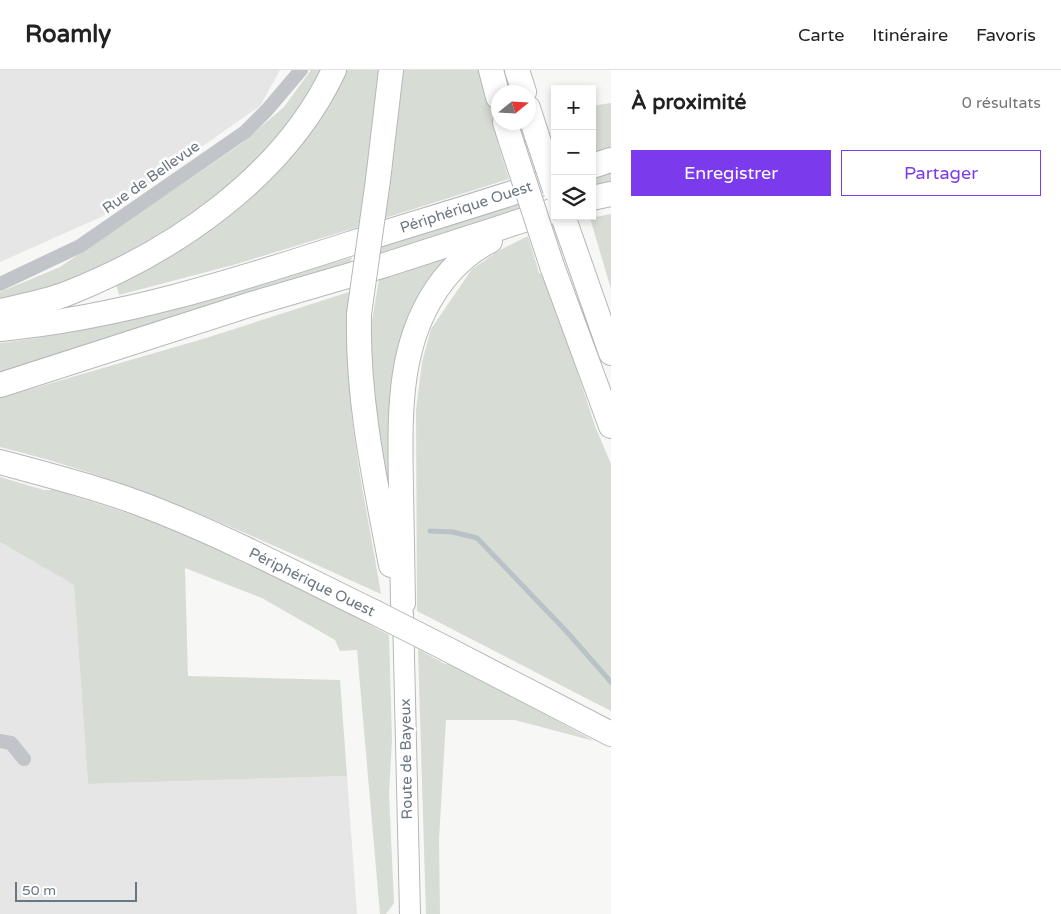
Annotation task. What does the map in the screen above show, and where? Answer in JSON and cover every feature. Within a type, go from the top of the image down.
[{"type":"highway","points":[[0,311],[65,294],[145,257],[184,234],[220,207],[286,144],[312,109],[334,70]]},
{"type":"highway","points":[[391,70],[359,314],[360,381],[371,456],[395,586],[403,603]]},
{"type":"highway","points":[[491,70],[495,85]]},
{"type":"highway","points":[[517,70],[522,85]]},
{"type":"highway","points":[[536,130],[551,177]]},
{"type":"highway","points":[[509,133],[552,266],[611,426]]},
{"type":"highway","points":[[596,165],[611,160]]},
{"type":"highway","name":"Périphérique Ouest","points":[[0,329],[34,326],[121,310],[215,285],[289,264],[551,180]]},
{"type":"highway","points":[[596,197],[611,194]]},
{"type":"highway","points":[[0,385],[255,303],[524,222],[551,212]]},
{"type":"highway","points":[[564,220],[611,353]]},
{"type":"highway","points":[[403,603],[400,424],[405,370],[415,331],[429,300],[458,263],[471,252],[509,233],[524,222]]},
{"type":"highway","name":"Périphérique Ouest","points":[[0,462],[85,485],[162,512],[234,543],[374,612],[611,734]]},
{"type":"main road","name":"Route de Bayeux","points":[[403,603],[410,914]]},
{"type":"street","name":"Rue de Bellevue","points":[[0,284],[80,246],[245,132],[272,105],[301,70]]},
{"type":"street","points":[[0,741],[11,743],[24,760]]},
{"type":"shaded area","points":[[0,70],[280,70],[260,106],[101,217],[0,262]]},
{"type":"shaded area","points":[[311,70],[324,70],[279,134],[229,185],[201,208],[141,248],[77,281],[0,302],[0,292],[60,267],[241,144],[284,107]]},
{"type":"shaded area","points":[[347,70],[382,70],[366,187],[358,227],[233,265],[119,295],[116,284],[158,264],[220,222],[249,197],[325,109]]},
{"type":"shaded area","points":[[401,70],[479,70],[491,108],[491,130],[498,130],[502,142],[498,144],[509,179],[385,218]]},
{"type":"shaded area","points":[[611,103],[611,148],[596,153],[596,130],[596,105]]},
{"type":"shaded area","points":[[611,173],[611,184],[596,187],[596,178]]},
{"type":"shaded area","points":[[518,202],[521,213],[380,258],[381,245]]},
{"type":"shaded area","points":[[611,214],[611,289],[591,220],[596,220],[596,217]]},
{"type":"shaded area","points":[[528,236],[539,273],[546,276],[595,426],[611,464],[611,711],[417,611],[416,410],[422,362],[431,329],[472,269],[500,250]]},
{"type":"shaded area","points":[[454,254],[412,312],[389,505],[372,413],[368,344],[379,279]]},
{"type":"shaded area","points":[[352,257],[350,267],[0,380],[0,343],[45,337],[134,319]]},
{"type":"shaded area","points":[[352,291],[348,367],[351,405],[361,481],[381,594],[241,531],[146,493],[49,460],[0,447],[0,398],[206,338]]},
{"type":"shaded area","points":[[0,477],[44,490],[55,490],[165,525],[248,560],[389,635],[392,740],[389,794],[394,903],[386,914],[380,914],[357,650],[340,651],[335,640],[262,598],[185,568],[188,676],[340,680],[347,776],[88,784],[74,585],[0,542]]},
{"type":"shaded area","points":[[0,542],[74,585],[88,784],[347,776],[357,914],[0,914]]},
{"type":"shaded area","points":[[418,649],[445,664],[451,663],[594,741],[515,720],[446,720],[439,839],[440,914],[426,914]]},
{"type":"waterway","points":[[430,531],[453,532],[477,538],[567,632],[611,682]]}]
